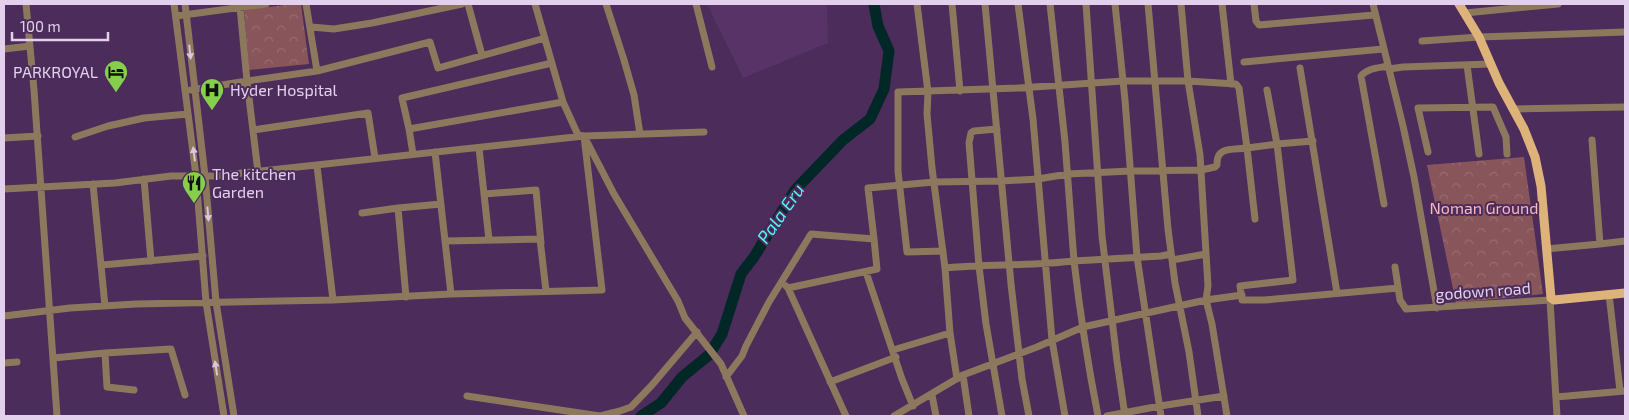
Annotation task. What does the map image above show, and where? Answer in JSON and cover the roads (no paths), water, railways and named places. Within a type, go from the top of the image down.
[{"type":"main road","points":[[1459,4],[1479,37],[1490,64],[1524,129],[1535,157],[1541,186],[1550,299],[1625,293]]},
{"type":"street","points":[[26,4],[38,136],[57,416]]},
{"type":"street","points":[[174,4],[196,176],[206,302],[224,416]]},
{"type":"street","points":[[185,4],[205,176],[216,302],[234,416]]},
{"type":"street","points":[[176,16],[266,4]]},
{"type":"street","points":[[306,4],[317,71]]},
{"type":"street","points":[[310,27],[334,29],[462,4]]},
{"type":"street","points":[[468,4],[482,55]]},
{"type":"street","points":[[535,4],[563,102],[578,135],[584,136]]},
{"type":"street","points":[[606,4],[634,95],[640,134]]},
{"type":"street","points":[[696,4],[712,67]]},
{"type":"street","points":[[916,4],[928,92],[934,182],[945,268],[950,333],[969,416]]},
{"type":"street","points":[[952,4],[960,91]]},
{"type":"street","points":[[985,4],[1009,264],[1029,416]]},
{"type":"street","points":[[1018,4],[1038,178],[1052,340],[1066,416]]},
{"type":"street","points":[[1050,4],[1068,174],[1074,261],[1098,416]]},
{"type":"street","points":[[1086,4],[1105,259],[1125,414]]},
{"type":"street","points":[[1115,4],[1137,257],[1161,416]]},
{"type":"street","points":[[1148,4],[1172,257],[1198,416]]},
{"type":"street","points":[[1181,4],[1188,81],[1201,170],[1208,286],[1206,300],[1212,324],[1227,416]]},
{"type":"street","points":[[1222,4],[1231,84]]},
{"type":"street","points":[[1254,4],[1256,21],[1259,24],[1374,14]]},
{"type":"street","points":[[1373,4],[1414,177],[1437,308]]},
{"type":"street","points":[[1465,14],[1558,4]]},
{"type":"street","points":[[240,7],[258,172]]},
{"type":"street","points":[[1422,41],[1625,32]]},
{"type":"street","points":[[185,91],[317,71],[430,42],[438,68],[545,38]]},
{"type":"street","points":[[4,48],[30,46]]},
{"type":"street","points":[[1244,62],[1383,49]]},
{"type":"street","points":[[413,154],[402,98],[552,63]]},
{"type":"street","points":[[1384,204],[1362,76],[1364,73],[1370,70],[1403,67],[1490,64]]},
{"type":"street","points":[[1467,65],[1479,154]]},
{"type":"street","points":[[1300,68],[1337,293]]},
{"type":"street","points":[[943,251],[908,252],[898,171],[898,92],[993,90],[1123,81],[1188,81],[1236,84],[1247,148],[1254,219]]},
{"type":"street","points":[[1267,90],[1277,144],[1292,280],[1240,286],[1242,300],[1265,300],[1398,288]]},
{"type":"street","points":[[409,129],[563,102]]},
{"type":"street","points":[[1428,152],[1418,108],[1494,107],[1506,137],[1507,154]]},
{"type":"street","points":[[1513,109],[1625,107]]},
{"type":"street","points":[[253,130],[368,113],[375,158]]},
{"type":"street","points":[[75,137],[108,126],[144,118],[188,114]]},
{"type":"street","points":[[997,130],[974,131],[971,133],[969,143],[979,266],[992,364],[1002,416]]},
{"type":"street","points":[[4,189],[93,184],[171,176],[205,176],[258,172],[584,136],[704,132]]},
{"type":"street","points":[[4,138],[38,136]]},
{"type":"street","points":[[4,316],[105,306],[602,290],[584,136]]},
{"type":"street","points":[[584,136],[614,194],[678,301],[686,318],[721,364],[744,416]]},
{"type":"street","points":[[1592,140],[1600,244]]},
{"type":"street","points":[[788,288],[877,269],[868,188],[934,182],[1002,181],[1068,174],[1201,170],[1215,167],[1219,153],[1277,144],[1312,141]]},
{"type":"street","points":[[479,148],[489,240]]},
{"type":"street","points":[[435,152],[451,294]]},
{"type":"street","points":[[317,166],[333,300]]},
{"type":"street","points":[[144,179],[151,261]]},
{"type":"street","points":[[93,184],[105,306]]},
{"type":"street","points":[[484,194],[536,190],[546,291]]},
{"type":"street","points":[[362,213],[441,204]]},
{"type":"street","points":[[398,208],[406,297]]},
{"type":"street","points":[[726,377],[742,356],[780,283],[811,234],[874,239]]},
{"type":"street","points":[[445,241],[540,239],[541,243]]},
{"type":"street","points":[[1546,249],[1625,240]]},
{"type":"street","points":[[945,268],[1206,254]]},
{"type":"street","points":[[102,265],[203,256]]},
{"type":"street","name":"godown road","points":[[1394,267],[1400,300],[1406,309],[1550,299],[1557,416]]},
{"type":"street","points":[[866,272],[913,406]]},
{"type":"street","points":[[780,283],[788,288],[846,416]]},
{"type":"street","points":[[1556,398],[1623,391],[1609,294]]},
{"type":"street","points":[[894,416],[904,414],[913,406],[960,377],[1083,327],[1206,300],[1242,295]]},
{"type":"street","points":[[467,396],[600,416],[620,411],[630,407],[652,385],[697,332]]},
{"type":"street","points":[[830,382],[894,354],[950,333]]},
{"type":"street","points":[[54,358],[171,349],[185,395]]},
{"type":"street","points":[[105,353],[107,387],[134,390]]},
{"type":"street","points":[[4,364],[17,362]]},
{"type":"street","points":[[932,394],[936,416]]},
{"type":"street","points":[[1108,416],[1224,396]]},
{"type":"waterway","name":"Pala Eru","points":[[641,416],[661,403],[682,377],[709,355],[722,334],[741,274],[754,257],[795,190],[843,140],[870,119],[884,89],[889,51],[878,26],[874,4]]},
{"type":"place","name":"PARKROYAL","points":[[116,93]]},
{"type":"place","name":"Hyder Hospital","points":[[212,111]]},
{"type":"place","name":"The kitchen Garden","points":[[194,204]]},
{"type":"park label","name":"Noman Ground","points":[[1484,208]]}]
